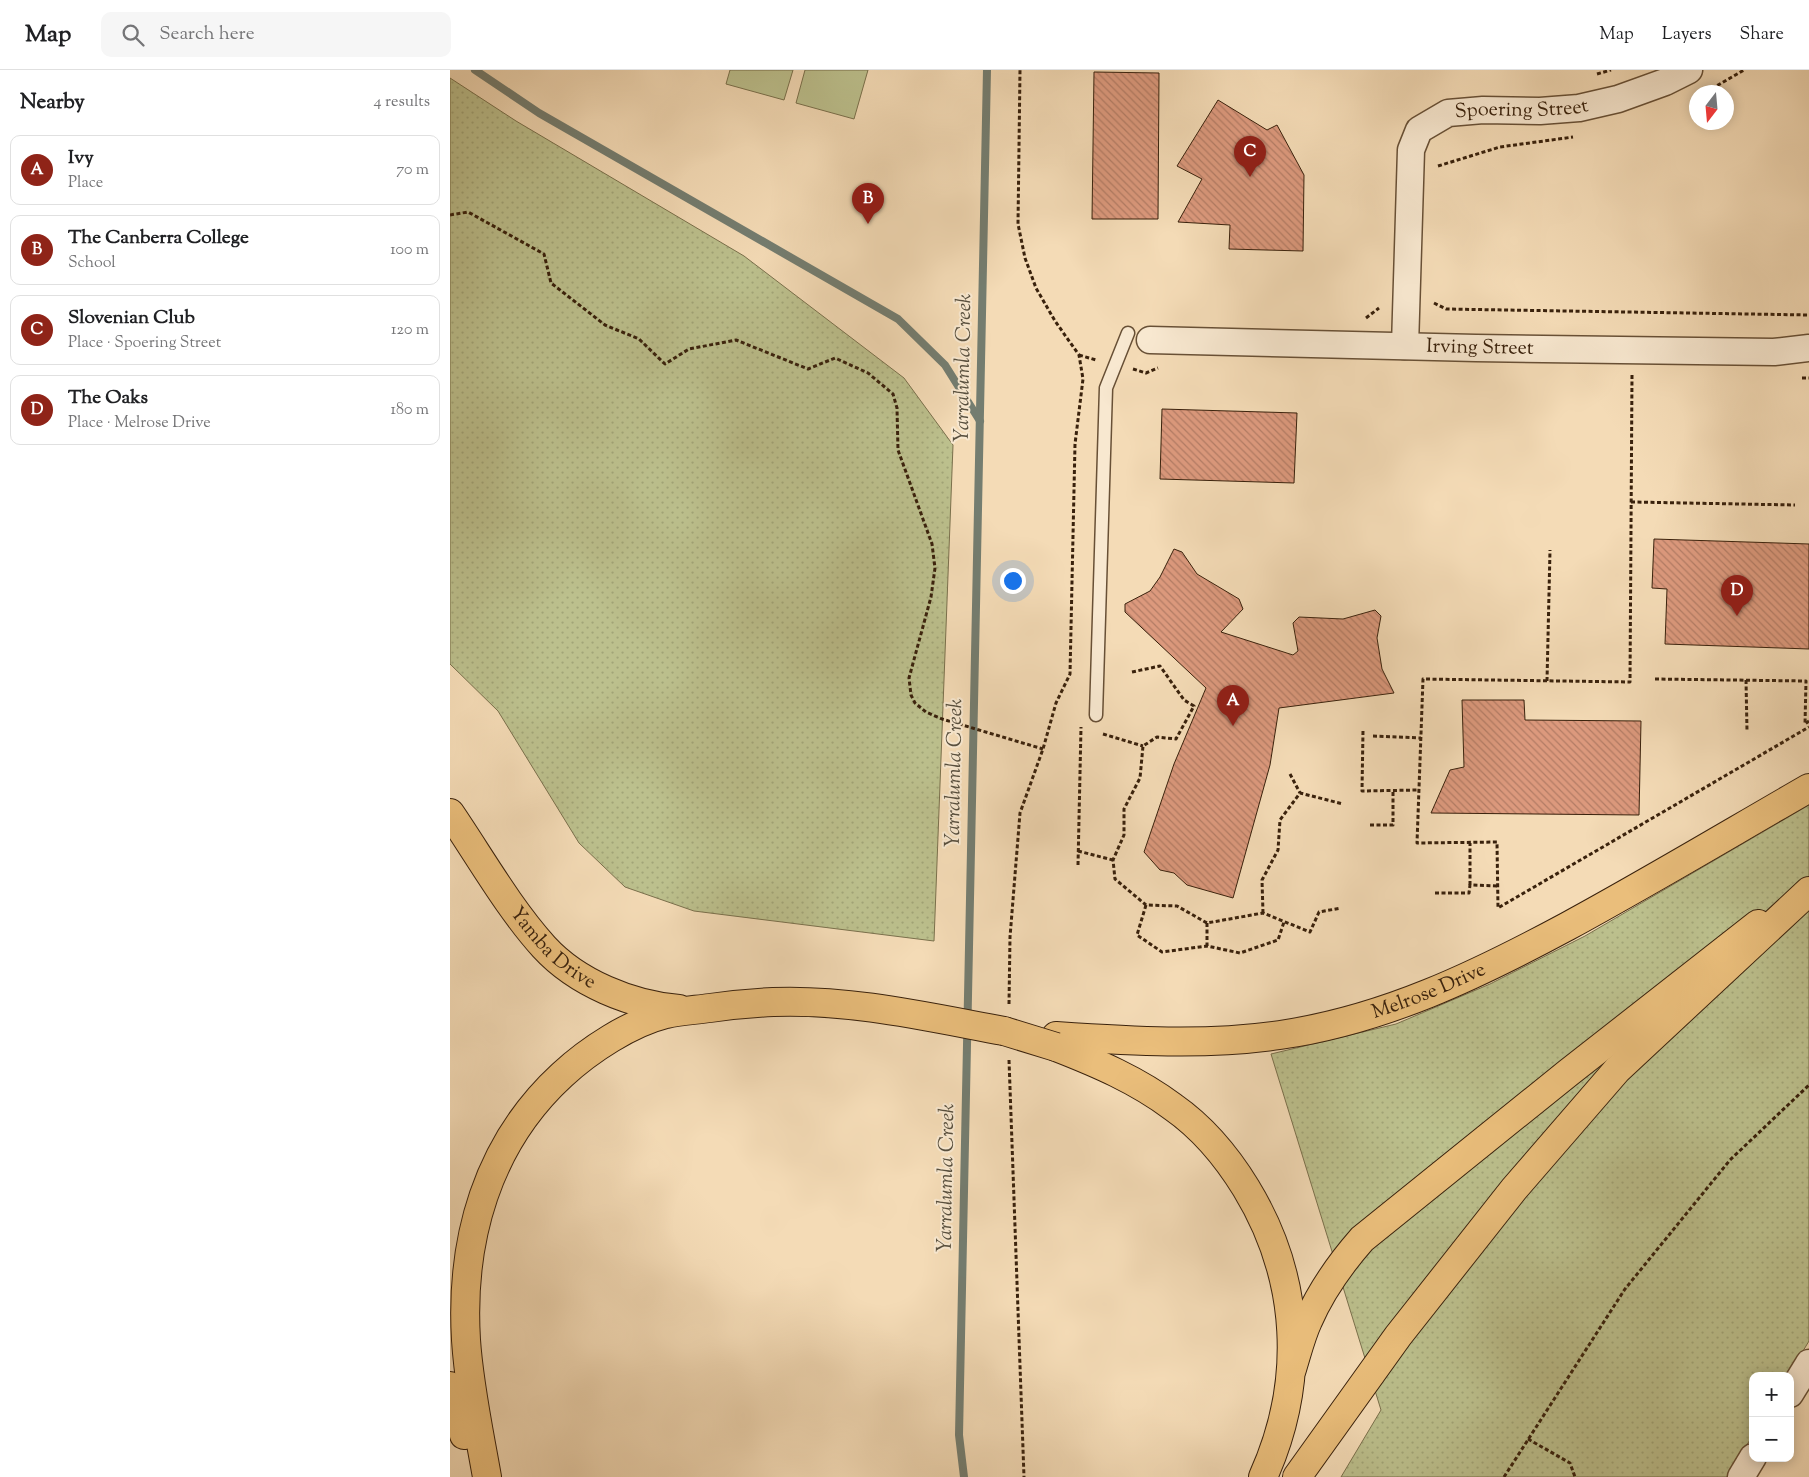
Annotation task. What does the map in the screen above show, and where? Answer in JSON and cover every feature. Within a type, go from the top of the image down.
[{"type":"main road","name":"Melrose Drive","points":[[1056,1041],[1240,1040],[1280,1036],[1338,1024],[1420,998],[1513,955],[1600,908],[1809,788]]},
{"type":"main road","name":"Yamba Drive","points":[[450,813],[527,926],[545,948],[577,974],[613,993],[649,1004],[670,1008],[706,1009]]},
{"type":"main road","points":[[1292,1369],[1308,1321],[1321,1296],[1346,1257],[1362,1239],[1568,1073],[1809,884]]},
{"type":"main road","points":[[1297,1477],[1398,1336],[1514,1189],[1610,1078],[1809,891]]},
{"type":"main road","points":[[487,1477],[469,1367],[465,1304],[471,1244],[482,1200],[495,1165],[510,1137],[549,1087],[588,1054],[612,1038],[648,1020],[664,1015],[735,1005],[782,1002],[833,1004],[896,1011],[1056,1041],[1126,1077],[1174,1108],[1198,1127],[1235,1172],[1267,1226],[1283,1275],[1288,1300],[1291,1325],[1292,1369],[1288,1399],[1281,1428],[1263,1477]]},
{"type":"main road","points":[[450,1386],[476,1477]]},
{"type":"street","name":"Spoering Street","points":[[1405,346],[1412,150],[1418,130],[1448,113],[1483,110],[1540,111],[1579,108],[1627,96],[1665,82],[1689,70]]},
{"type":"street","name":"Irving Street","points":[[1139,336],[1405,346],[1774,352],[1809,348]]},
{"type":"street","points":[[1794,1387],[1809,1363]]},
{"type":"street","points":[[1741,1477],[1750,1462]]},
{"type":"lane","points":[[1096,715],[1106,388],[1139,336]]},
{"type":"path","points":[[1020,70],[1018,224],[1025,258],[1036,288],[1054,321],[1079,355],[1083,380],[1075,444],[1070,674],[1056,704],[1043,749],[1020,813],[1010,937],[1007,1032],[1008,1079],[1024,1477]]},
{"type":"path","points":[[1717,85],[1744,70]]},
{"type":"path","points":[[1432,168],[1500,147],[1574,137]]},
{"type":"path","points":[[450,215],[468,212],[544,254],[551,283],[605,324],[639,339],[665,364],[689,349],[736,340],[808,369],[835,358],[868,373],[892,394],[897,408],[898,450],[932,544],[935,568],[931,597],[909,678],[911,695],[915,703],[926,712],[942,719],[1043,749]]},
{"type":"path","points":[[1429,301],[1446,309],[1809,316]]},
{"type":"path","points":[[1632,375],[1630,682],[1423,679],[1417,843],[1497,842],[1498,908],[1809,727]]},
{"type":"path","points":[[1631,502],[1795,505]]},
{"type":"path","points":[[1547,681],[1550,550]]},
{"type":"path","points":[[1099,733],[1143,746],[1157,737],[1176,739],[1194,706],[1184,700],[1160,666],[1132,672]]},
{"type":"path","points":[[1655,680],[1806,681],[1805,724],[1809,721]]},
{"type":"path","points":[[1746,680],[1747,731]]},
{"type":"path","points":[[1078,864],[1081,718]]},
{"type":"path","points":[[1081,728],[1090,730]]},
{"type":"path","points":[[1362,731],[1362,791],[1419,790]]},
{"type":"path","points":[[1373,736],[1421,738]]},
{"type":"path","points":[[1143,746],[1140,778],[1124,809],[1124,835],[1113,860],[1115,879],[1146,905],[1177,906],[1207,923],[1263,913],[1310,932],[1319,912],[1341,908]]},
{"type":"path","points":[[1290,774],[1300,793],[1343,804]]},
{"type":"path","points":[[1370,825],[1393,825],[1393,790]]},
{"type":"path","points":[[1263,913],[1262,880],[1278,850],[1280,820],[1300,793]]},
{"type":"path","points":[[1435,893],[1470,894],[1470,843]]},
{"type":"path","points":[[1078,851],[1113,860]]},
{"type":"path","points":[[1470,885],[1498,886]]},
{"type":"path","points":[[1146,905],[1138,935],[1162,952],[1208,946],[1240,953],[1278,940],[1284,922]]},
{"type":"path","points":[[1207,923],[1208,946]]},
{"type":"path","points":[[1504,1477],[1625,1289],[1730,1160],[1809,1085]]},
{"type":"path","points":[[1528,1439],[1570,1463],[1575,1477]]},
{"type":"green space","points":[[730,70],[793,70],[784,100],[726,84]]},
{"type":"green space","points":[[805,70],[868,70],[854,119],[796,103]]},
{"type":"green space","points":[[450,78],[516,121],[744,256],[904,378],[953,445],[934,941],[694,911],[625,887],[579,843],[498,711],[450,664]]},
{"type":"green space","points":[[1809,805],[1809,1341],[1790,1372],[1749,1372],[1749,1441],[1727,1477],[1341,1477],[1381,1410],[1271,1054],[1396,1024],[1490,984],[1585,936]]},
{"type":"building","points":[[1094,72],[1159,73],[1158,219],[1092,219]]},
{"type":"building","points":[[1218,100],[1267,130],[1277,125],[1304,175],[1303,251],[1229,249],[1230,225],[1178,222],[1202,179],[1177,166]]},
{"type":"building","points":[[1162,409],[1297,413],[1294,483],[1160,479]]},
{"type":"building","points":[[1654,539],[1809,544],[1809,649],[1665,644],[1667,589],[1652,588]]},
{"type":"building","points":[[1174,549],[1182,552],[1197,574],[1239,599],[1243,609],[1221,632],[1293,655],[1298,651],[1293,623],[1299,617],[1343,619],[1375,610],[1381,616],[1377,638],[1382,669],[1394,693],[1279,708],[1270,765],[1233,898],[1187,885],[1174,873],[1160,870],[1144,852],[1174,764],[1206,688],[1125,612],[1125,604],[1150,591],[1160,577]]},
{"type":"building","points":[[1462,700],[1524,700],[1525,720],[1641,721],[1639,815],[1431,813],[1450,770],[1464,767]]},
{"type":"waterway","points":[[475,70],[539,113],[898,319],[945,365],[980,421]]},
{"type":"waterway","name":"Yarralumla Creek","points":[[964,1477],[959,1435],[987,70]]},
{"type":"place","name":"Slovenian Club","points":[[1250,177]]},
{"type":"place","name":"The Canberra College","points":[[868,224]]},
{"type":"place","name":"The Oaks","points":[[1737,616]]},
{"type":"place","name":"Ivy","points":[[1233,726]]}]
